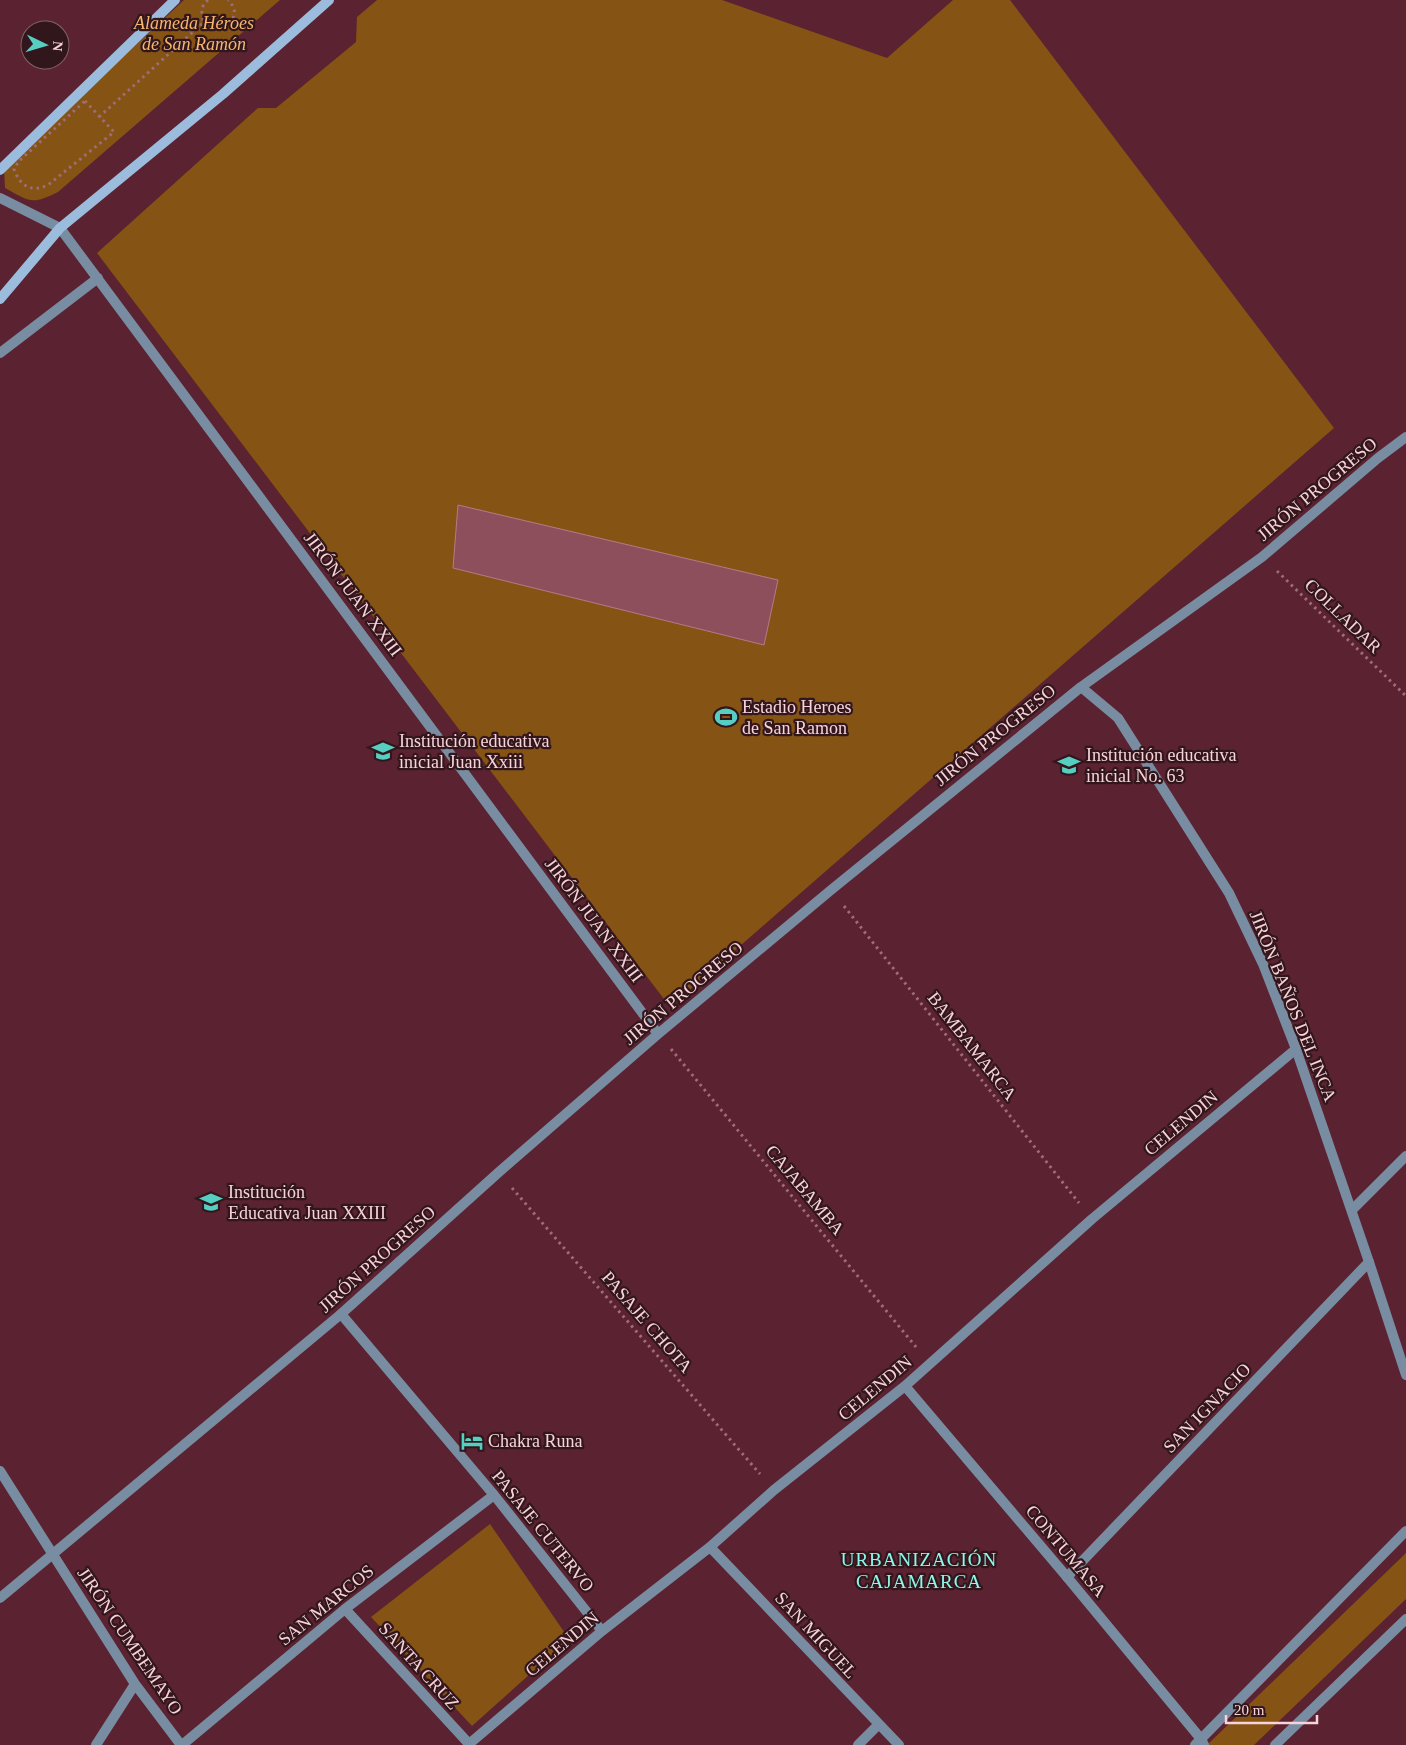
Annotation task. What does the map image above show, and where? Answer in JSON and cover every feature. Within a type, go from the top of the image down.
[{"type":"main road","points":[[0,170],[175,0]]},
{"type":"main road","points":[[0,299],[60,228],[223,94],[329,0]]},
{"type":"street","name":"JIRÓN JUAN XXIII","points":[[0,198],[60,228],[658,1034]]},
{"type":"street","points":[[0,353],[98,278]]},
{"type":"street","name":"JIRÓN PROGRESO","points":[[0,1598],[341,1314],[499,1172],[658,1034],[831,890],[1081,686],[1262,557],[1406,436]]},
{"type":"street","name":"JIRÓN BAÑOS DEL INCA","points":[[1081,686],[1118,718],[1229,893],[1263,964],[1296,1049],[1370,1262],[1406,1375]]},
{"type":"street","name":"CELENDIN","points":[[469,1744],[602,1631],[710,1547],[774,1490],[905,1386],[1092,1219],[1296,1049]]},
{"type":"street","points":[[1352,1210],[1406,1156]]},
{"type":"street","name":"SAN IGNACIO","points":[[1067,1577],[1370,1262]]},
{"type":"street","name":"PASAJE CUTERVO","points":[[341,1314],[494,1495],[602,1631]]},
{"type":"street","name":"CONTUMASA","points":[[905,1386],[1067,1577],[1200,1743]]},
{"type":"street","name":"JIRÓN CUMBEMAYO","points":[[0,1472],[135,1684],[181,1745]]},
{"type":"street","name":"SAN MARCOS","points":[[181,1745],[345,1609],[494,1495]]},
{"type":"street","points":[[1200,1743],[1406,1532]]},
{"type":"street","name":"SAN MIGUEL","points":[[710,1547],[898,1745]]},
{"type":"street","name":"SANTA CRUZ","points":[[345,1609],[469,1744]]},
{"type":"street","points":[[1275,1745],[1406,1619]]},
{"type":"street","points":[[96,1745],[135,1684]]},
{"type":"street","points":[[858,1745],[878,1725]]},
{"type":"path","points":[[208,0],[204,3],[201,12],[204,22],[216,28],[223,28],[234,17],[234,8],[230,0]]},
{"type":"path","points":[[99,117],[204,22]]},
{"type":"path","points":[[85,102],[99,117],[114,132],[48,186],[38,190],[27,187],[18,180],[14,169],[19,161],[85,102]]},
{"type":"path","name":"COLLADAR","points":[[1262,557],[1406,696]]},
{"type":"path","name":"BAMBAMARCA","points":[[831,890],[1092,1219]]},
{"type":"path","name":"CAJABAMBA","points":[[658,1034],[930,1363]]},
{"type":"path","name":"PASAJE CHOTA","points":[[499,1172],[774,1490]]},
{"type":"green space","name":"Alameda Héroes de San Ramón","points":[[184,0],[280,0],[58,192],[42,199],[31,200],[5,188],[4,168]]},
{"type":"green space","name":"Estadio Heroes de San Ramon","points":[[377,0],[722,0],[887,58],[953,0],[1010,0],[1334,428],[670,1007],[97,253],[258,108],[276,108],[356,42],[357,17]]},
{"type":"green space","points":[[490,1524],[569,1639],[472,1726],[371,1617]]},
{"type":"green space","points":[[1406,1553],[1406,1599],[1254,1745],[1207,1745]]},
{"type":"building","points":[[458,505],[778,580],[764,645],[453,568]]},
{"type":"place","name":"Estadio Heroes de San Ramon","points":[[726,717]]},
{"type":"place","name":"Institución educativa inicial Juan Xxiii","points":[[383,751]]},
{"type":"place","name":"Institución educativa inicial No. 63","points":[[1069,765]]},
{"type":"place","name":"Institución Educativa Juan XXIII","points":[[211,1202]]},
{"type":"place","name":"Chakra Runa","points":[[472,1441]]},
{"type":"district","name":"URBANIZACIÓN CAJAMARCA","points":[[919,1570]]}]
